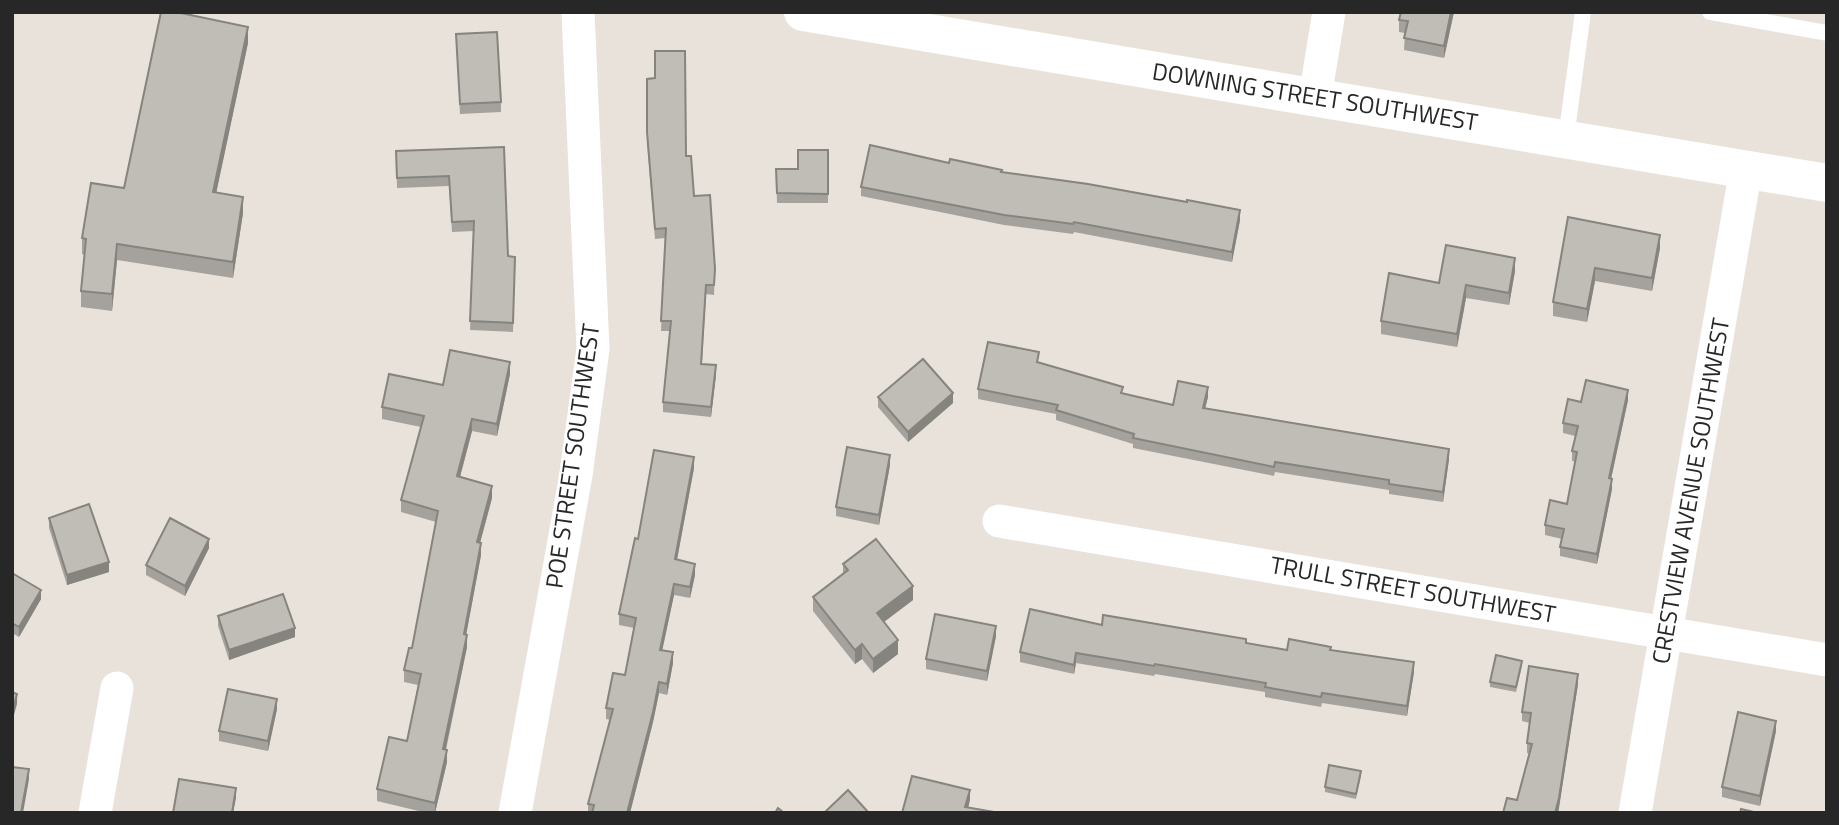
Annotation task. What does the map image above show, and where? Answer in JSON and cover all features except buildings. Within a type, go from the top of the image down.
[{"type":"street","name":"POE STREET SOUTHWEST","points":[[514,813],[576,475],[593,349],[578,12]]},
{"type":"street","name":"DOWNING STREET SOUTHWEST","points":[[803,12],[1827,183]]},
{"type":"street","points":[[1315,97],[1329,12]]},
{"type":"street","name":"CRESTVIEW AVENUE SOUTHWEST","points":[[1635,813],[1746,169]]},
{"type":"street","name":"TRULL STREET SOUTHWEST","points":[[999,521],[1827,660]]},
{"type":"street","points":[[95,813],[117,688]]},
{"type":"lane","points":[[1566,138],[1583,12]]},
{"type":"lane","points":[[1710,12],[1827,33]]}]
